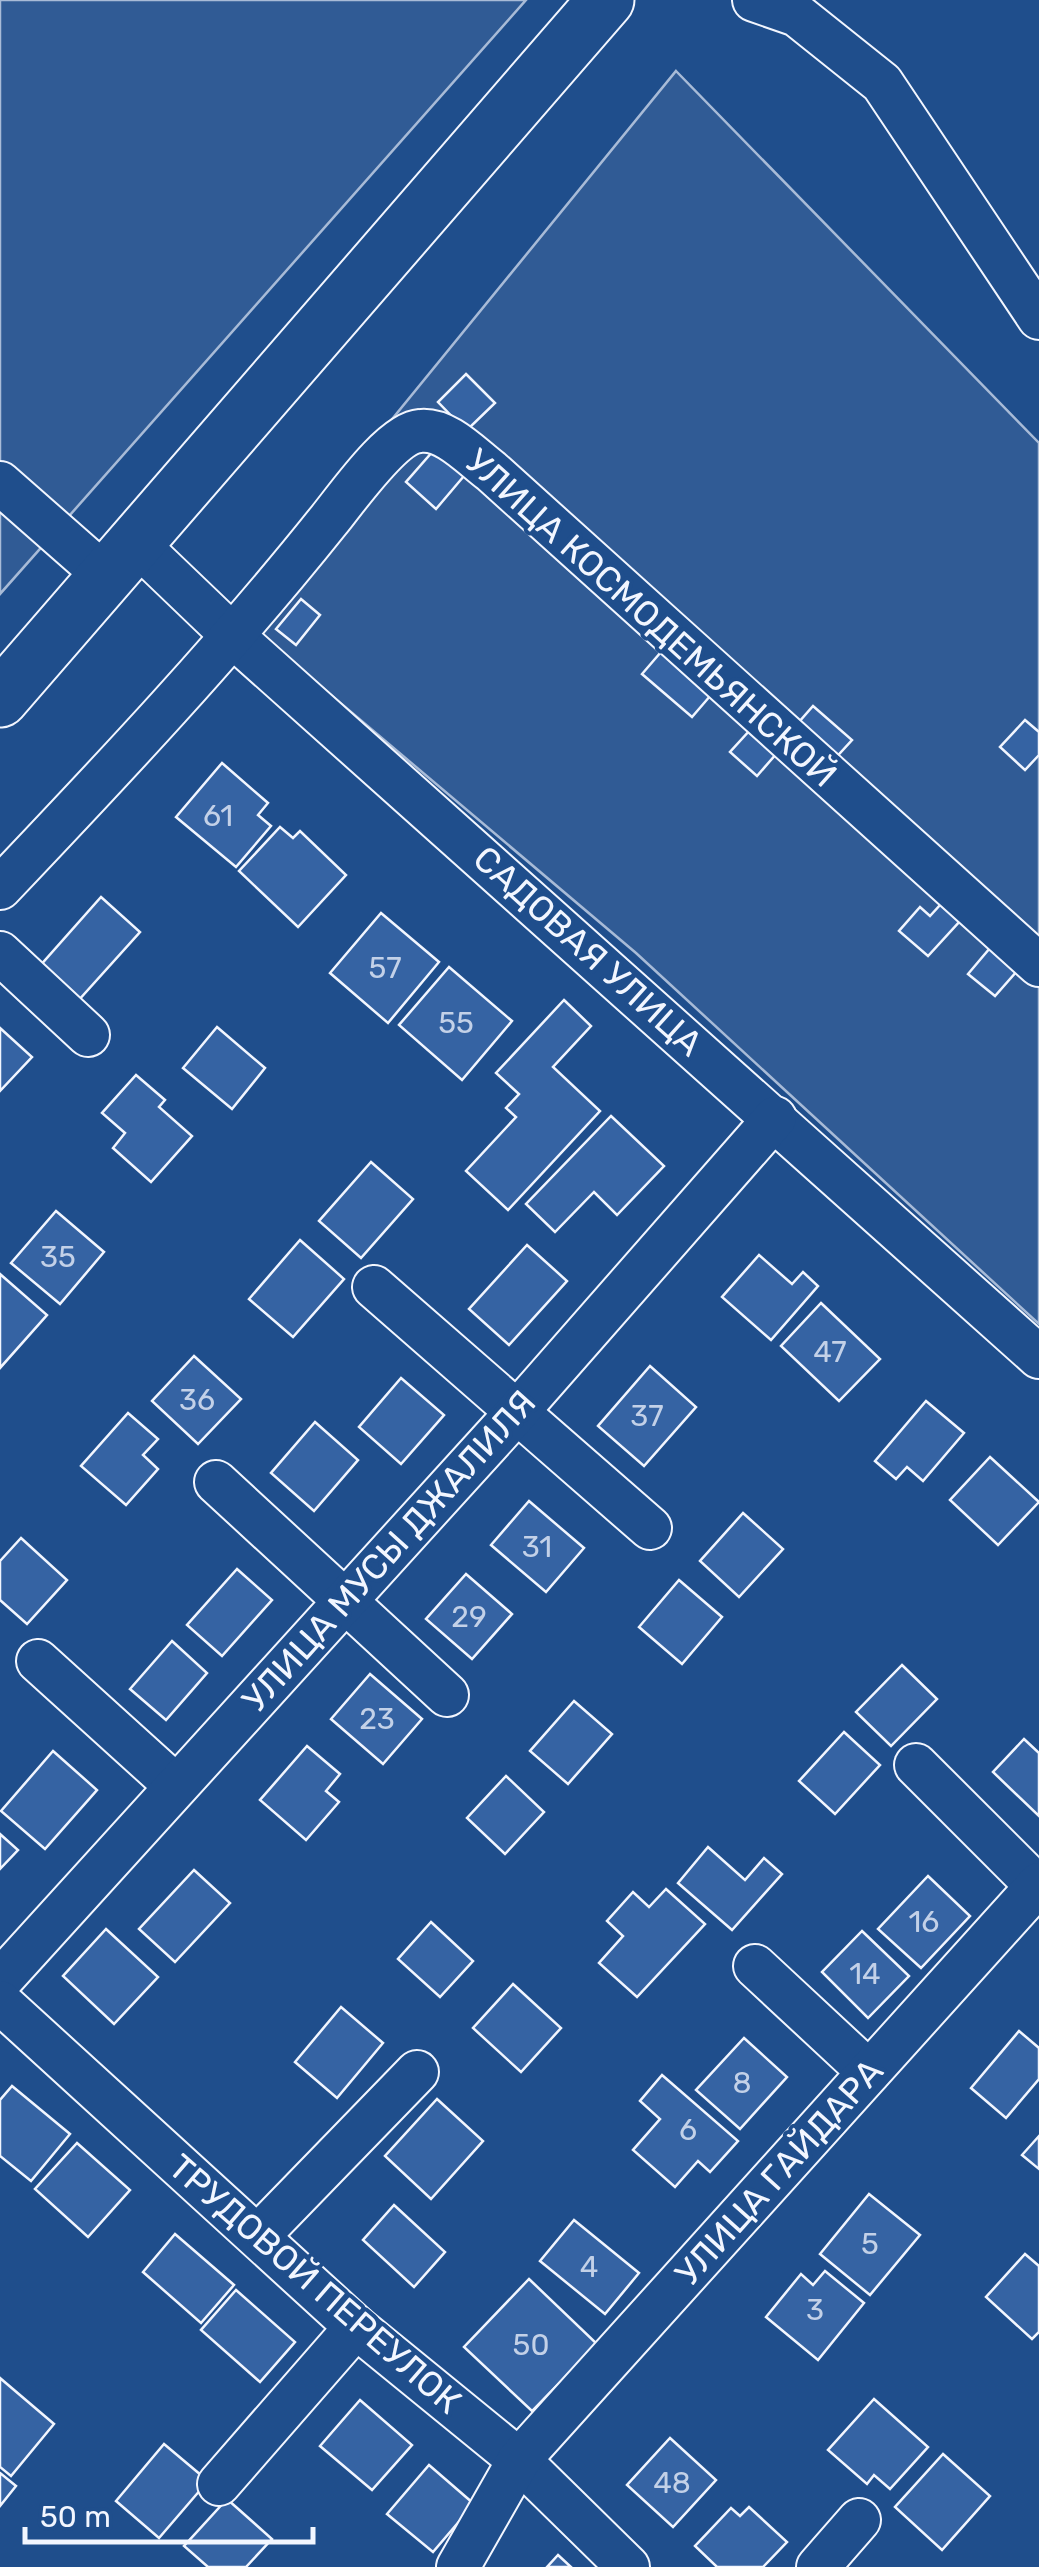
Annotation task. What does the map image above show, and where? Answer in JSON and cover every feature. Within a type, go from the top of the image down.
[{"type":"main road","points":[[0,699],[606,0]]},
{"type":"street","points":[[754,0],[797,15],[882,83],[1039,318]]},
{"type":"street","name":"УЛИЦА КОСМОДЕМЬЯНСКОЙ","points":[[0,888],[236,638],[396,443],[418,430],[443,434],[597,563],[1039,966]]},
{"type":"street","name":"САДОВАЯ УЛИЦА","points":[[0,483],[236,638],[1039,1357]]},
{"type":"street","points":[[0,952],[88,1035]]},
{"type":"street","name":"УЛИЦА МУСЫ ДЖАЛИЛЯ","points":[[1,1982],[516,1412],[775,1118]]},
{"type":"street","points":[[374,1287],[650,1528]]},
{"type":"street","points":[[216,1482],[447,1694]]},
{"type":"street","points":[[38,1661],[176,1786]]},
{"type":"street","points":[[916,1766],[1034,1899]]},
{"type":"street","name":"УЛИЦА ГАЙДАРА","points":[[458,2567],[520,2460],[869,2072],[1034,1899]]},
{"type":"street","points":[[755,1966],[869,2072]]},
{"type":"street","name":"ТРУДОВОЙ ПЕРЕУЛОК","points":[[1,1982],[258,2236],[356,2327],[520,2460],[628,2567]]},
{"type":"street","points":[[258,2236],[417,2072]]},
{"type":"street","points":[[219,2484],[356,2327]]},
{"type":"street","points":[[818,2567],[860,2520]]},
{"type":"shaded area","points":[[0,0],[526,0],[0,594]]},
{"type":"shaded area","points":[[676,71],[1039,443],[1039,1324],[636,953],[234,613]]},
{"type":"building","points":[[466,374],[495,403],[466,431],[438,402]]},
{"type":"building","points":[[434,450],[464,476],[436,509],[406,482]]},
{"type":"building","points":[[301,599],[320,615],[296,645],[276,629]]},
{"type":"building","points":[[661,652],[711,695],[692,717],[642,674]]},
{"type":"building","points":[[813,706],[852,740],[830,764],[792,730]]},
{"type":"building","points":[[1025,720],[1039,732],[1039,755],[1025,770],[1000,747]]},
{"type":"building","points":[[751,729],[777,753],[757,776],[730,752]]},
{"type":"building","points":[[222,763],[268,803],[258,815],[271,826],[236,867],[176,817]]},
{"type":"building","points":[[280,827],[293,838],[300,831],[346,875],[298,927],[239,871]]},
{"type":"building","points":[[101,897],[140,932],[77,1002],[39,967]]},
{"type":"building","points":[[941,904],[960,921],[928,956],[899,931],[920,907],[930,916]]},
{"type":"building","points":[[381,913],[439,962],[388,1023],[330,973]]},
{"type":"building","points":[[990,948],[1017,971],[995,996],[968,974]]},
{"type":"building","points":[[449,967],[512,1021],[462,1080],[399,1025]]},
{"type":"building","points":[[564,1000],[591,1026],[553,1067],[600,1111],[508,1210],[466,1171],[516,1117],[506,1108],[519,1094],[496,1073]]},
{"type":"building","points":[[217,1027],[265,1068],[232,1109],[183,1068]]},
{"type":"building","points":[[0,1028],[32,1057],[0,1091]]},
{"type":"building","points":[[136,1075],[165,1100],[159,1107],[192,1136],[151,1182],[113,1148],[125,1133],[102,1113]]},
{"type":"building","points":[[611,1116],[664,1166],[617,1215],[594,1192],[555,1232],[526,1204]]},
{"type":"building","points":[[371,1162],[413,1199],[361,1258],[319,1221]]},
{"type":"building","points":[[56,1211],[104,1252],[60,1304],[11,1263]]},
{"type":"building","points":[[300,1240],[344,1279],[293,1337],[249,1299]]},
{"type":"building","points":[[527,1245],[567,1281],[509,1345],[469,1309]]},
{"type":"building","points":[[759,1255],[792,1284],[803,1272],[818,1286],[771,1340],[722,1297]]},
{"type":"building","points":[[0,1274],[47,1315],[0,1368]]},
{"type":"building","points":[[821,1303],[880,1359],[839,1401],[781,1346]]},
{"type":"building","points":[[194,1356],[241,1399],[198,1444],[152,1401]]},
{"type":"building","points":[[650,1366],[696,1407],[644,1466],[598,1426]]},
{"type":"building","points":[[401,1378],[444,1415],[401,1464],[359,1427]]},
{"type":"building","points":[[926,1401],[964,1433],[923,1481],[907,1467],[896,1479],[875,1461]]},
{"type":"building","points":[[128,1413],[158,1439],[143,1455],[158,1469],[126,1505],[81,1466]]},
{"type":"building","points":[[315,1422],[358,1460],[314,1511],[271,1473]]},
{"type":"building","points":[[990,1457],[1039,1502],[998,1545],[950,1500]]},
{"type":"building","points":[[529,1501],[584,1548],[546,1592],[491,1545]]},
{"type":"building","points":[[743,1513],[783,1549],[739,1597],[700,1561]]},
{"type":"building","points":[[21,1538],[67,1580],[27,1624],[0,1600],[0,1561]]},
{"type":"building","points":[[237,1569],[272,1600],[222,1656],[187,1625]]},
{"type":"building","points":[[466,1574],[512,1614],[472,1659],[426,1619]]},
{"type":"building","points":[[679,1580],[722,1617],[682,1664],[639,1627]]},
{"type":"building","points":[[172,1641],[207,1673],[166,1720],[130,1689]]},
{"type":"building","points":[[902,1665],[937,1699],[891,1746],[856,1712]]},
{"type":"building","points":[[370,1674],[422,1719],[383,1764],[331,1719]]},
{"type":"building","points":[[574,1701],[612,1734],[568,1784],[530,1751]]},
{"type":"building","points":[[844,1732],[880,1765],[835,1814],[799,1781]]},
{"type":"building","points":[[1024,1739],[1039,1753],[1039,1816],[993,1772]]},
{"type":"building","points":[[307,1746],[340,1774],[326,1791],[339,1802],[306,1840],[260,1800]]},
{"type":"building","points":[[53,1751],[97,1790],[45,1849],[1,1811]]},
{"type":"building","points":[[506,1776],[544,1812],[505,1854],[467,1818]]},
{"type":"building","points":[[0,1834],[18,1850],[0,1869]]},
{"type":"building","points":[[708,1847],[745,1880],[764,1858],[782,1874],[732,1930],[678,1883]]},
{"type":"building","points":[[194,1870],[230,1903],[175,1962],[139,1929]]},
{"type":"building","points":[[928,1876],[970,1916],[921,1968],[878,1929]]},
{"type":"building","points":[[666,1889],[705,1924],[637,1997],[599,1963],[623,1936],[607,1921],[633,1892],[649,1907]]},
{"type":"building","points":[[431,1922],[473,1961],[440,1997],[398,1959]]},
{"type":"building","points":[[106,1929],[158,1977],[114,2024],[63,1976]]},
{"type":"building","points":[[862,1931],[909,1976],[868,2018],[822,1972]]},
{"type":"building","points":[[513,1984],[561,2028],[521,2072],[473,2028]]},
{"type":"building","points":[[341,2007],[383,2043],[337,2098],[295,2062]]},
{"type":"building","points":[[1019,2031],[1039,2048],[1039,2079],[1006,2118],[971,2088]]},
{"type":"building","points":[[744,2038],[787,2077],[740,2129],[696,2090]]},
{"type":"building","points":[[662,2075],[738,2141],[710,2172],[698,2161],[675,2187],[633,2150],[660,2119],[640,2101]]},
{"type":"building","points":[[12,2086],[70,2134],[31,2181],[0,2156],[0,2100]]},
{"type":"building","points":[[437,2099],[483,2141],[431,2199],[385,2156]]},
{"type":"building","points":[[1039,2136],[1039,2169],[1022,2155]]},
{"type":"building","points":[[77,2143],[130,2190],[88,2237],[35,2189]]},
{"type":"building","points":[[869,2194],[920,2235],[870,2295],[820,2254]]},
{"type":"building","points":[[394,2205],[445,2252],[414,2287],[363,2240]]},
{"type":"building","points":[[574,2220],[639,2273],[605,2314],[540,2261]]},
{"type":"building","points":[[175,2234],[234,2285],[201,2323],[143,2272]]},
{"type":"building","points":[[1025,2254],[1039,2266],[1039,2332],[1032,2339],[986,2297]]},
{"type":"building","points":[[825,2271],[864,2303],[818,2360],[766,2317],[801,2274],[813,2285]]},
{"type":"building","points":[[529,2279],[597,2344],[532,2411],[464,2347]]},
{"type":"building","points":[[236,2290],[295,2342],[260,2382],[201,2330]]},
{"type":"building","points":[[0,2378],[54,2424],[11,2476],[0,2467]]},
{"type":"building","points":[[874,2399],[928,2447],[890,2489],[874,2475],[867,2484],[828,2450]]},
{"type":"building","points":[[360,2400],[412,2445],[372,2490],[320,2446]]},
{"type":"building","points":[[670,2438],[716,2480],[673,2527],[627,2485]]},
{"type":"building","points":[[164,2444],[208,2481],[159,2538],[116,2501]]},
{"type":"building","points":[[943,2454],[990,2496],[942,2550],[895,2507]]},
{"type":"building","points":[[429,2465],[474,2504],[433,2552],[387,2514]]},
{"type":"building","points":[[0,2473],[16,2486],[0,2506]]},
{"type":"building","points":[[227,2499],[272,2539],[246,2567],[208,2567],[184,2546]]},
{"type":"building","points":[[749,2507],[787,2542],[763,2567],[717,2567],[695,2546],[731,2508],[740,2516]]},
{"type":"building","points":[[558,2555],[571,2567],[547,2567]]}]
